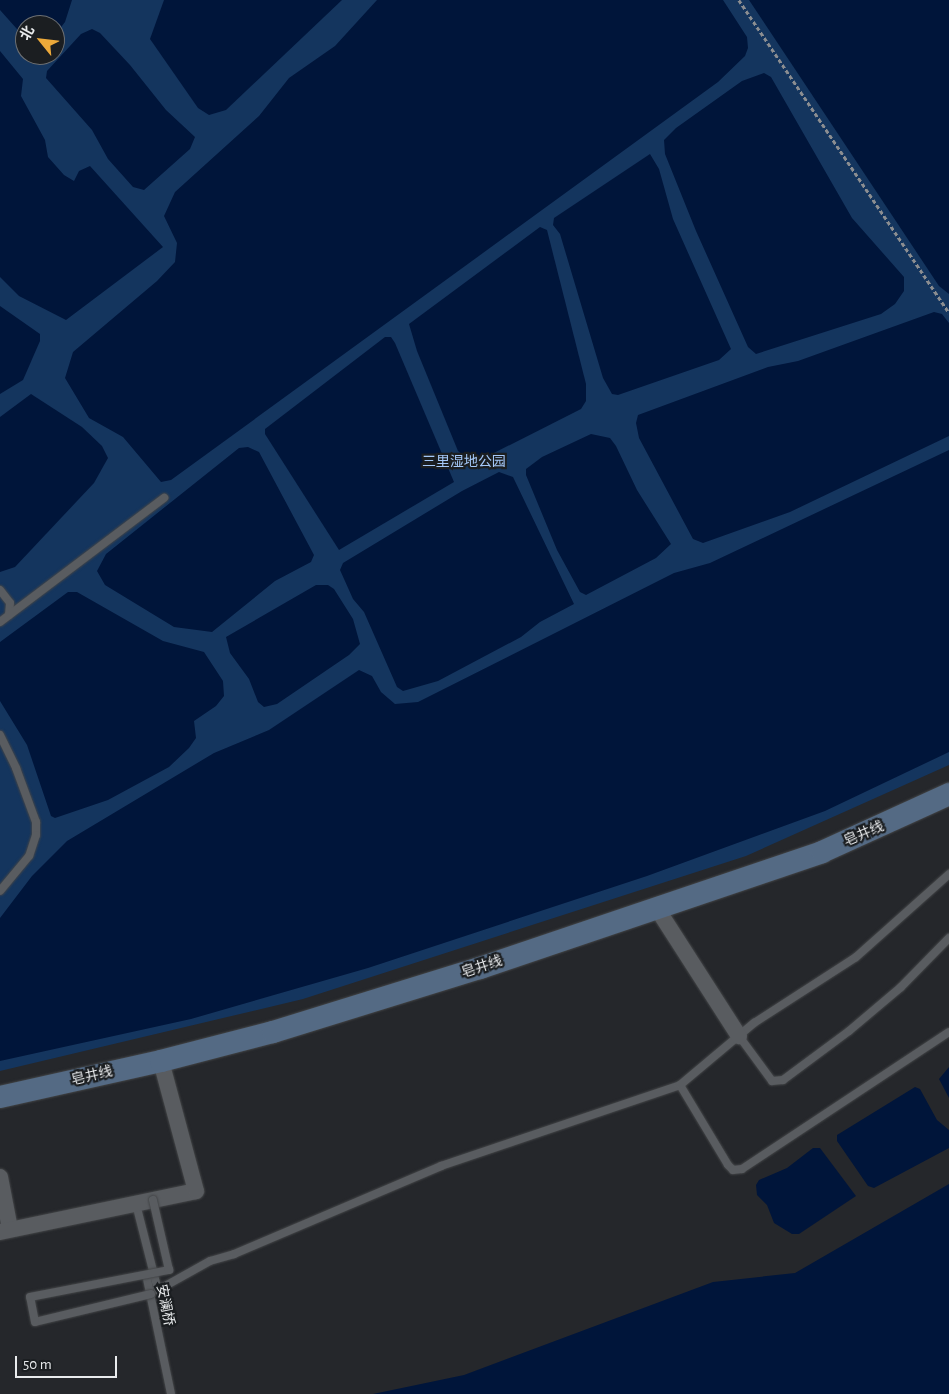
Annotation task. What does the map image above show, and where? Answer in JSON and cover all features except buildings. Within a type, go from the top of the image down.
[{"type":"street","name":"皂井线","points":[[0,1097],[161,1061],[282,1029],[658,910],[822,852],[949,794]]},
{"type":"street","points":[[658,910],[739,1036]]},
{"type":"street","points":[[0,1177],[5,1230],[196,1191],[161,1061]]},
{"type":"lane","points":[[0,622],[164,498]]},
{"type":"lane","points":[[0,590],[10,602],[9,615]]},
{"type":"lane","points":[[0,735],[16,768],[36,822],[36,835],[29,856],[0,891]]},
{"type":"lane","points":[[136,1204],[158,1290],[210,1261],[234,1254],[441,1166],[680,1085],[739,1036],[856,957],[949,874]]},
{"type":"lane","points":[[739,1036],[772,1082],[783,1080],[849,1031],[949,938]]},
{"type":"lane","points":[[680,1085],[728,1165],[733,1170],[742,1169],[949,1032]]},
{"type":"lane","points":[[150,1294],[35,1322],[30,1297],[169,1270],[153,1200]]},
{"type":"lane","name":"安澜桥","points":[[148,1279],[171,1394]]},
{"type":"path","points":[[739,0],[949,313]]},
{"type":"green space","name":"三里湿地公园","points":[[0,0],[949,0],[949,765],[746,856],[303,999],[0,1071]]},
{"type":"shaded area","points":[[0,0],[72,0],[65,22],[65,15],[15,15],[15,27],[0,10]]},
{"type":"shaded area","points":[[164,0],[342,0],[226,110],[209,115],[198,108],[150,39]]},
{"type":"shaded area","points":[[377,0],[723,0],[747,37],[748,48],[745,56],[718,82],[171,480],[161,482],[123,437],[89,418],[65,378],[73,352],[157,281],[175,262],[177,243],[164,216],[175,192],[259,116],[289,78],[335,46]]},
{"type":"shaded area","points":[[749,0],[949,0],[949,294],[939,286]]},
{"type":"shaded area","points":[[92,29],[100,33],[130,65],[166,110],[195,137],[190,149],[144,190],[133,187],[108,159],[92,130],[46,78],[47,71],[53,65],[65,65],[65,51],[81,34]]},
{"type":"shaded area","points":[[0,51],[23,79],[21,96],[45,140],[48,157],[64,175],[74,181],[79,171],[90,166],[163,247],[66,320],[19,296],[0,277]]},
{"type":"shaded area","points":[[764,73],[771,77],[852,218],[904,277],[904,291],[895,304],[881,314],[756,354],[748,347],[696,231],[665,154],[664,140],[676,128],[742,81]]},
{"type":"shaded area","points":[[650,154],[659,169],[673,219],[731,349],[719,360],[618,395],[612,394],[603,378],[560,234],[553,225],[554,218]]},
{"type":"shaded area","points":[[540,227],[547,230],[586,384],[586,401],[581,409],[486,457],[464,456],[458,451],[417,351],[409,324]]},
{"type":"shaded area","points":[[0,306],[40,334],[40,341],[23,380],[0,394]]},
{"type":"shaded area","points":[[934,312],[942,314],[949,323],[949,436],[790,512],[703,543],[693,539],[639,438],[636,423],[638,415],[768,367],[798,361]]},
{"type":"shaded area","points":[[385,337],[391,337],[395,343],[454,482],[339,550],[265,434],[265,429]]},
{"type":"shaded area","points":[[31,394],[82,427],[102,446],[108,458],[94,483],[15,567],[0,572],[0,417]]},
{"type":"shaded area","points":[[591,434],[610,438],[616,446],[637,490],[671,544],[656,558],[586,595],[580,592],[557,550],[526,475],[526,469],[542,457]]},
{"type":"shaded area","points":[[248,447],[259,452],[314,555],[311,562],[275,581],[212,632],[174,627],[105,585],[97,571],[106,554],[239,448]]},
{"type":"shaded area","points":[[949,450],[949,752],[825,811],[647,876],[368,968],[191,1019],[0,1061],[0,918],[32,876],[67,841],[214,753],[269,730],[359,670],[372,676],[381,692],[395,704],[418,702],[674,573],[710,563]]},
{"type":"shaded area","points":[[499,472],[513,477],[574,604],[540,622],[521,637],[438,681],[403,691],[397,687],[364,612],[353,599],[340,570],[343,563],[462,491]]},
{"type":"shaded area","points":[[316,585],[328,585],[334,589],[353,619],[360,644],[349,655],[277,704],[264,707],[258,702],[249,679],[230,653],[226,637]]},
{"type":"shaded area","points":[[68,592],[77,592],[163,641],[204,652],[223,681],[224,696],[216,706],[194,721],[196,738],[189,748],[169,767],[108,800],[55,818],[51,816],[27,745],[0,701],[0,642]]},
{"type":"shaded area","points":[[949,1067],[949,1098],[939,1079]]},
{"type":"shaded area","points":[[915,1087],[920,1089],[937,1120],[949,1130],[949,1148],[874,1188],[868,1186],[837,1141],[837,1135]]},
{"type":"shaded area","points":[[813,1148],[820,1148],[856,1196],[799,1234],[792,1234],[774,1223],[767,1205],[757,1195],[756,1185],[759,1180],[787,1168]]},
{"type":"shaded area","points":[[949,1184],[949,1394],[373,1394],[464,1375],[713,1282],[795,1273]]}]
